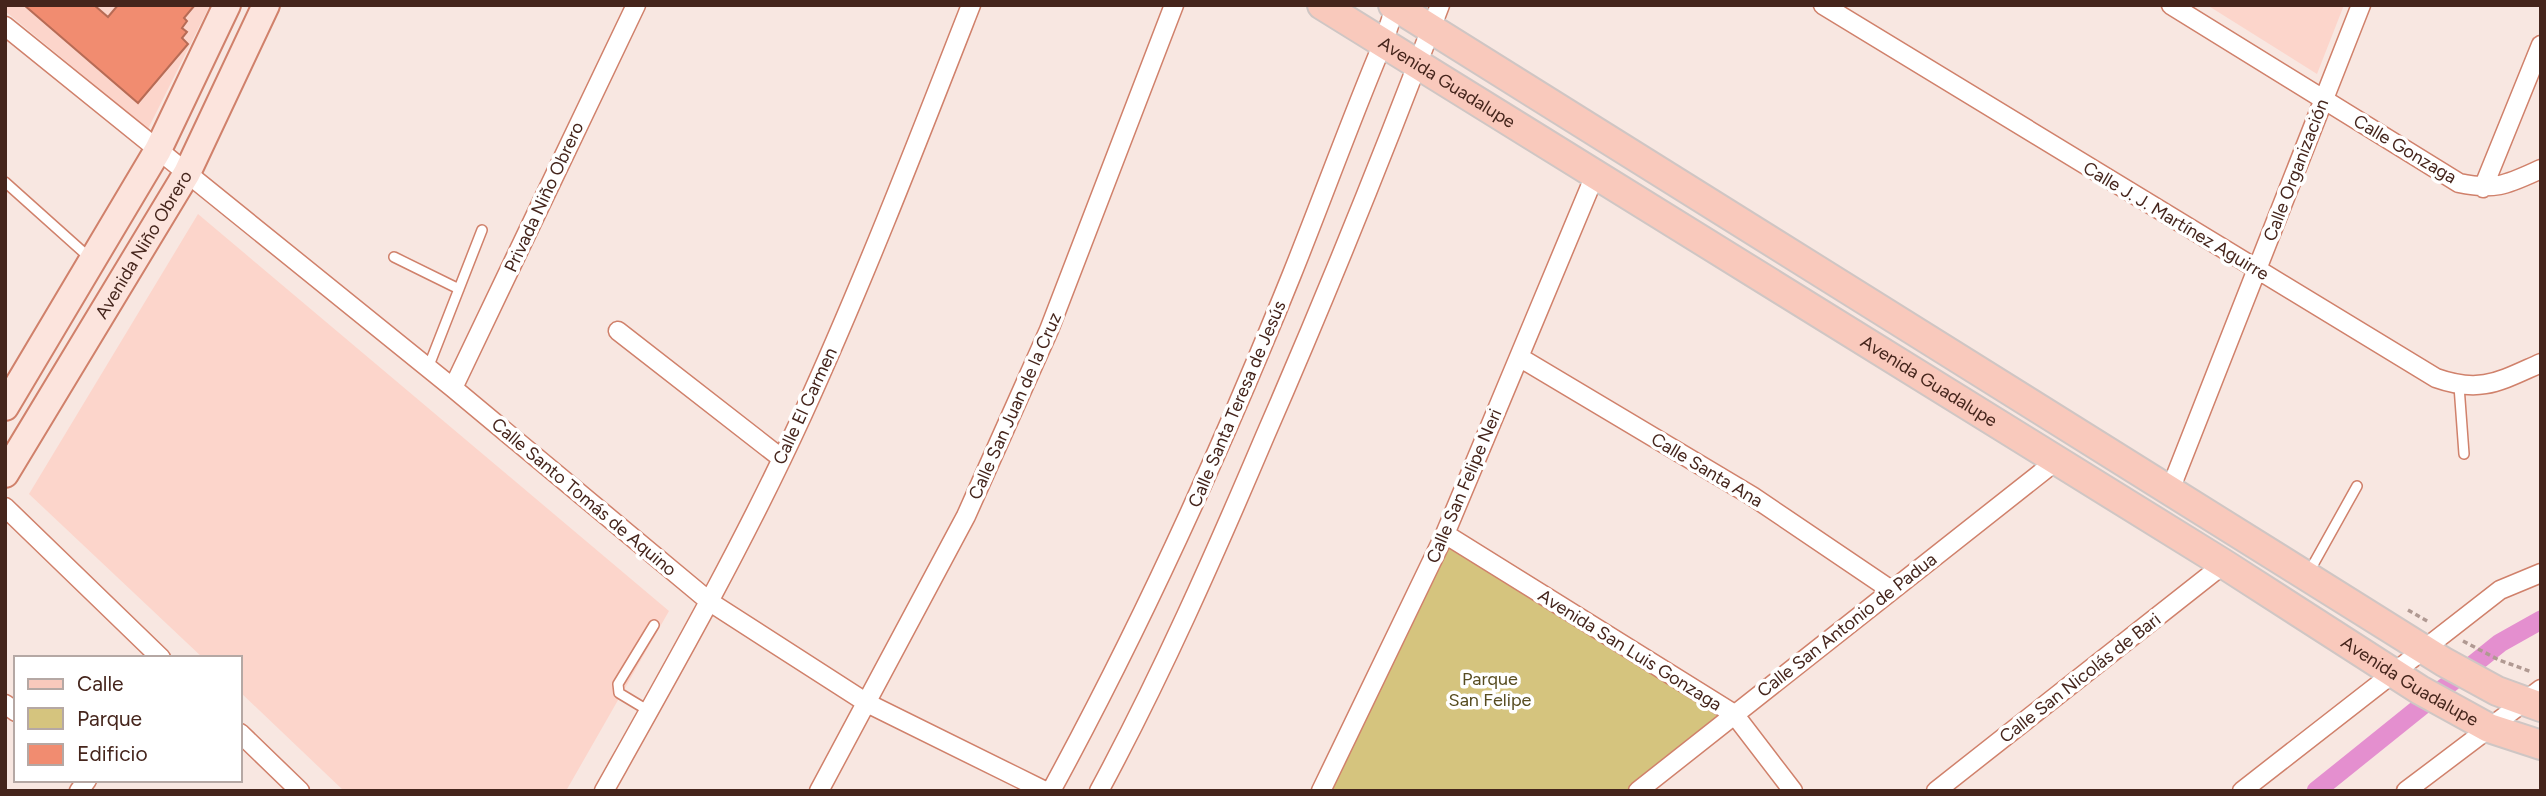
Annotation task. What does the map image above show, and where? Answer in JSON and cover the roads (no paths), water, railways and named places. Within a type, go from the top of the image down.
[{"type":"main road","name":"Avenida Niño Obrero","points":[[5,407],[158,150],[227,5]]},
{"type":"main road","name":"Avenida Niño Obrero","points":[[5,474],[187,173],[266,5]]},
{"type":"main road","name":"Avenida Guadalupe","points":[[1322,5],[2224,564],[2420,690],[2479,723],[2541,745]]},
{"type":"main road","name":"Avenida Guadalupe","points":[[1394,6],[1436,17],[2170,490],[2434,656],[2497,691],[2535,699]]},
{"type":"street","name":"Privada Niño Obrero","points":[[453,388],[636,5]]},
{"type":"street","name":"Calle El Carmen","points":[[604,791],[710,602],[801,418],[886,222],[971,5]]},
{"type":"street","name":"Calle San Juan de la Cruz","points":[[819,791],[966,516],[1049,330],[1174,5]]},
{"type":"street","name":"Calle J. J. Martínez Aguirre","points":[[1823,5],[2256,271],[2436,377],[2459,386],[2477,387],[2503,380],[2541,363]]},
{"type":"street","name":"Calle Gonzaga","points":[[2171,5],[2459,183],[2483,188]]},
{"type":"street","name":"Calle Organización","points":[[2170,490],[2361,5]]},
{"type":"street","name":"Calle Santa Teresa de Jesús","points":[[1051,791],[1088,723],[1191,512],[1291,276],[1383,43],[1394,6]]},
{"type":"street","points":[[1099,791],[1124,745],[1225,530],[1327,293],[1436,17]]},
{"type":"street","name":"Calle Santo Tomás de Aquino","points":[[5,26],[453,388],[710,602],[867,703],[1045,791]]},
{"type":"street","points":[[2483,188],[2541,45]]},
{"type":"street","points":[[2483,188],[2508,184],[2541,169]]},
{"type":"street","name":"Calle San Felipe Neri","points":[[1321,791],[1444,534],[1595,175]]},
{"type":"street","points":[[618,331],[781,458]]},
{"type":"street","name":"Calle Santa Ana","points":[[1519,357],[1752,496],[1891,590]]},
{"type":"street","name":"Calle San Antonio de Padua","points":[[1638,791],[2056,461]]},
{"type":"street","points":[[5,507],[159,656]]},
{"type":"street","name":"Avenida San Luis Gonzaga","points":[[1444,534],[1734,714],[1793,791]]},
{"type":"street","name":"Calle San Nicolás de Bari","points":[[1936,791],[2224,564]]},
{"type":"street","points":[[2242,791],[2394,673],[2434,656],[2500,590],[2541,573]]},
{"type":"street","points":[[2406,791],[2479,723],[2535,699]]},
{"type":"street","points":[[242,735],[300,791]]},
{"type":"lane","points":[[5,182],[93,260]]},
{"type":"lane","points":[[428,368],[482,230]]},
{"type":"lane","points":[[394,257],[459,289]]},
{"type":"lane","points":[[2459,386],[2464,454]]},
{"type":"lane","points":[[2306,576],[2357,486]]},
{"type":"lane","points":[[649,711],[619,693],[618,684],[654,625]]},
{"type":"waterway","points":[[2316,791],[2500,643],[2541,620]]},
{"type":"park label","name":"Parque San Felipe","points":[[1490,689]]}]
